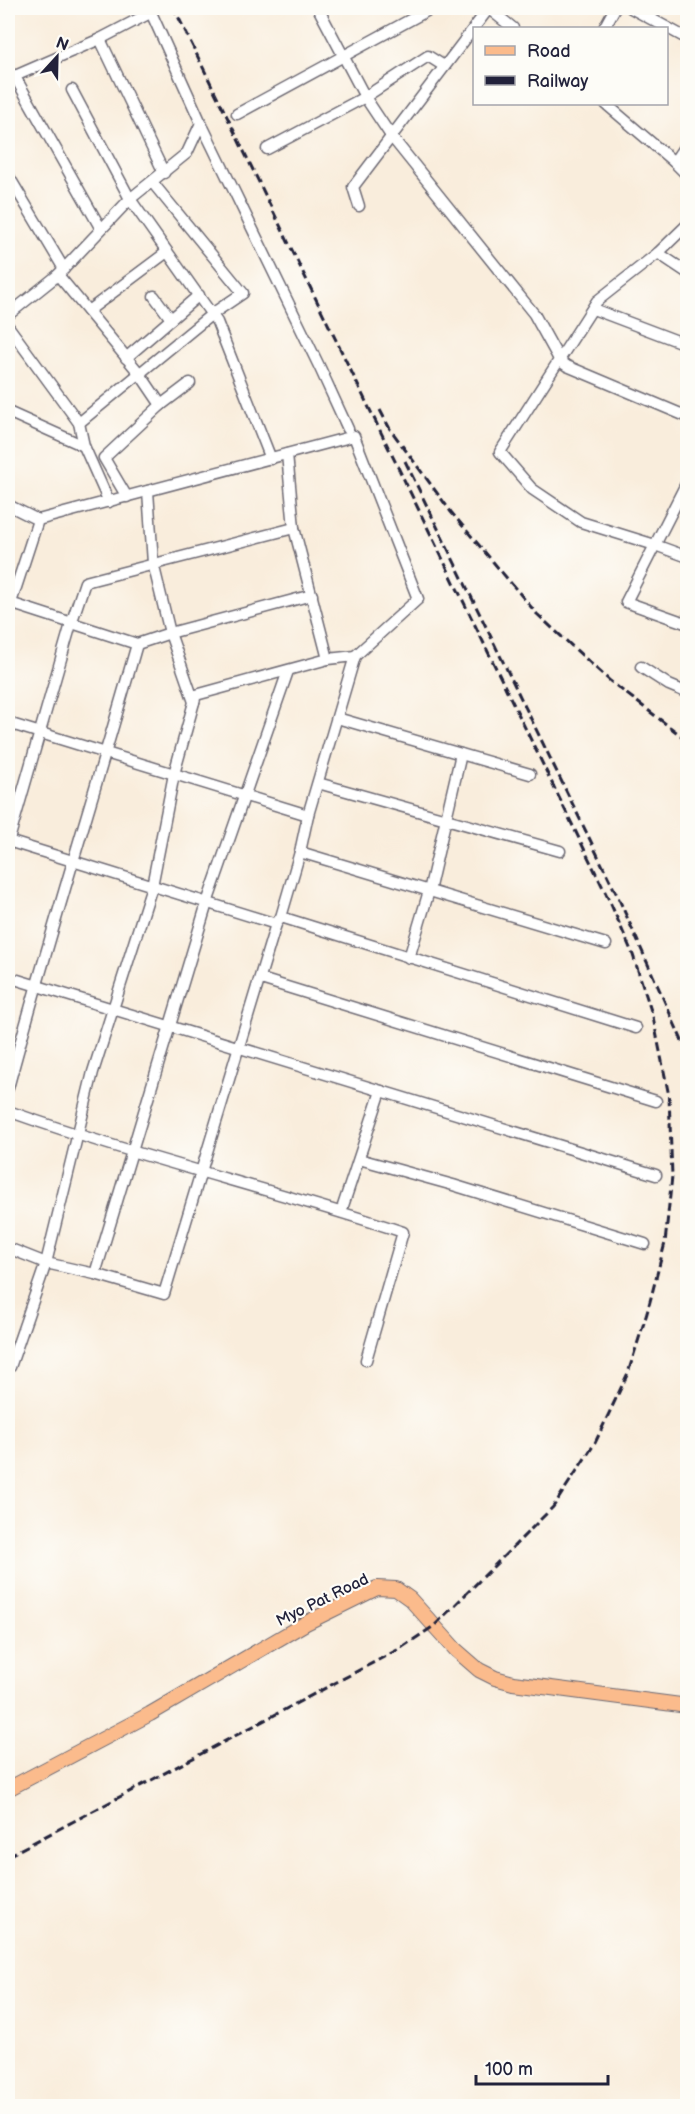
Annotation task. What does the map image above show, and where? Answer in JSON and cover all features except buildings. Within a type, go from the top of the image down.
[{"type":"main road","name":"Myo Pat Road","points":[[8,1789],[150,1714],[306,1623],[377,1588],[396,1588],[410,1599],[456,1650],[479,1670],[495,1678],[513,1683],[687,1706]]},
{"type":"street","points":[[318,8],[365,97],[391,136],[534,314],[560,361],[687,417]]},
{"type":"street","points":[[237,114],[432,8]]},
{"type":"street","points":[[474,27],[489,8],[512,27]]},
{"type":"street","points":[[605,27],[615,8]]},
{"type":"street","points":[[631,8],[659,27]]},
{"type":"street","points":[[102,228],[11,77],[100,39],[150,10],[201,123],[348,429]]},
{"type":"street","points":[[359,206],[353,187],[473,29]]},
{"type":"street","points":[[668,33],[687,39]]},
{"type":"street","points":[[100,39],[164,173]]},
{"type":"street","points":[[267,149],[365,97],[428,56],[444,66]]},
{"type":"street","points":[[72,90],[130,199],[217,322],[271,459]]},
{"type":"street","points":[[622,108],[687,176]]},
{"type":"street","points":[[8,315],[61,272],[130,199],[187,153],[201,123]]},
{"type":"street","points":[[674,162],[687,141]]},
{"type":"street","points":[[8,175],[61,272],[88,311],[140,374],[161,405]]},
{"type":"street","points":[[79,423],[212,314],[243,293],[152,182]]},
{"type":"street","points":[[687,224],[658,253],[597,301],[500,452],[532,489],[581,522],[655,544],[687,557]]},
{"type":"street","points":[[88,311],[167,252]]},
{"type":"street","points":[[658,253],[687,273]]},
{"type":"street","points":[[154,296],[171,319]]},
{"type":"street","points":[[126,358],[199,296]]},
{"type":"street","points":[[593,309],[687,345]]},
{"type":"street","points":[[8,326],[79,423],[84,447],[109,502]]},
{"type":"street","points":[[127,497],[104,458],[161,405],[190,383]]},
{"type":"street","points":[[8,412],[84,447]]},
{"type":"street","points":[[8,506],[38,520],[354,436],[418,599],[355,656],[308,815],[300,852],[164,1294],[46,1263],[8,1248]]},
{"type":"street","points":[[287,454],[294,528],[328,660]]},
{"type":"street","points":[[686,485],[626,602],[687,624]]},
{"type":"street","points":[[148,491],[153,563],[170,633],[194,702]]},
{"type":"street","points":[[38,520],[9,608],[136,644],[312,595]]},
{"type":"street","points":[[294,528],[85,582],[8,842],[207,903],[409,958],[636,1028]]},
{"type":"street","points":[[8,1088],[71,861],[106,753],[136,644]]},
{"type":"street","points":[[10,1367],[46,1263],[93,1072],[152,886],[174,774],[196,695],[328,660],[355,656]]},
{"type":"street","points":[[641,667],[669,685],[687,693]]},
{"type":"street","points":[[94,1274],[207,903],[288,670]]},
{"type":"street","points":[[337,718],[530,774]]},
{"type":"street","points":[[8,723],[308,815]]},
{"type":"street","points":[[409,958],[429,891],[461,754]]},
{"type":"street","points":[[318,783],[560,851]]},
{"type":"street","points":[[300,852],[606,944]]},
{"type":"street","points":[[8,977],[656,1176]]},
{"type":"street","points":[[261,979],[656,1101]]},
{"type":"street","points":[[341,1212],[381,1091]]},
{"type":"street","points":[[8,1111],[76,1136],[403,1232],[366,1360]]},
{"type":"street","points":[[359,1160],[453,1185],[645,1244]]},
{"type":"railway","points":[[8,1856],[401,1648],[434,1626],[553,1507],[595,1443],[628,1373],[647,1313],[665,1243],[672,1176],[669,1096],[653,1017],[633,955],[610,902],[174,8]]},
{"type":"railway","points":[[380,410],[390,429],[451,512],[537,614],[610,681],[688,741]]},
{"type":"railway","points":[[405,461],[618,897],[688,1054]]}]
